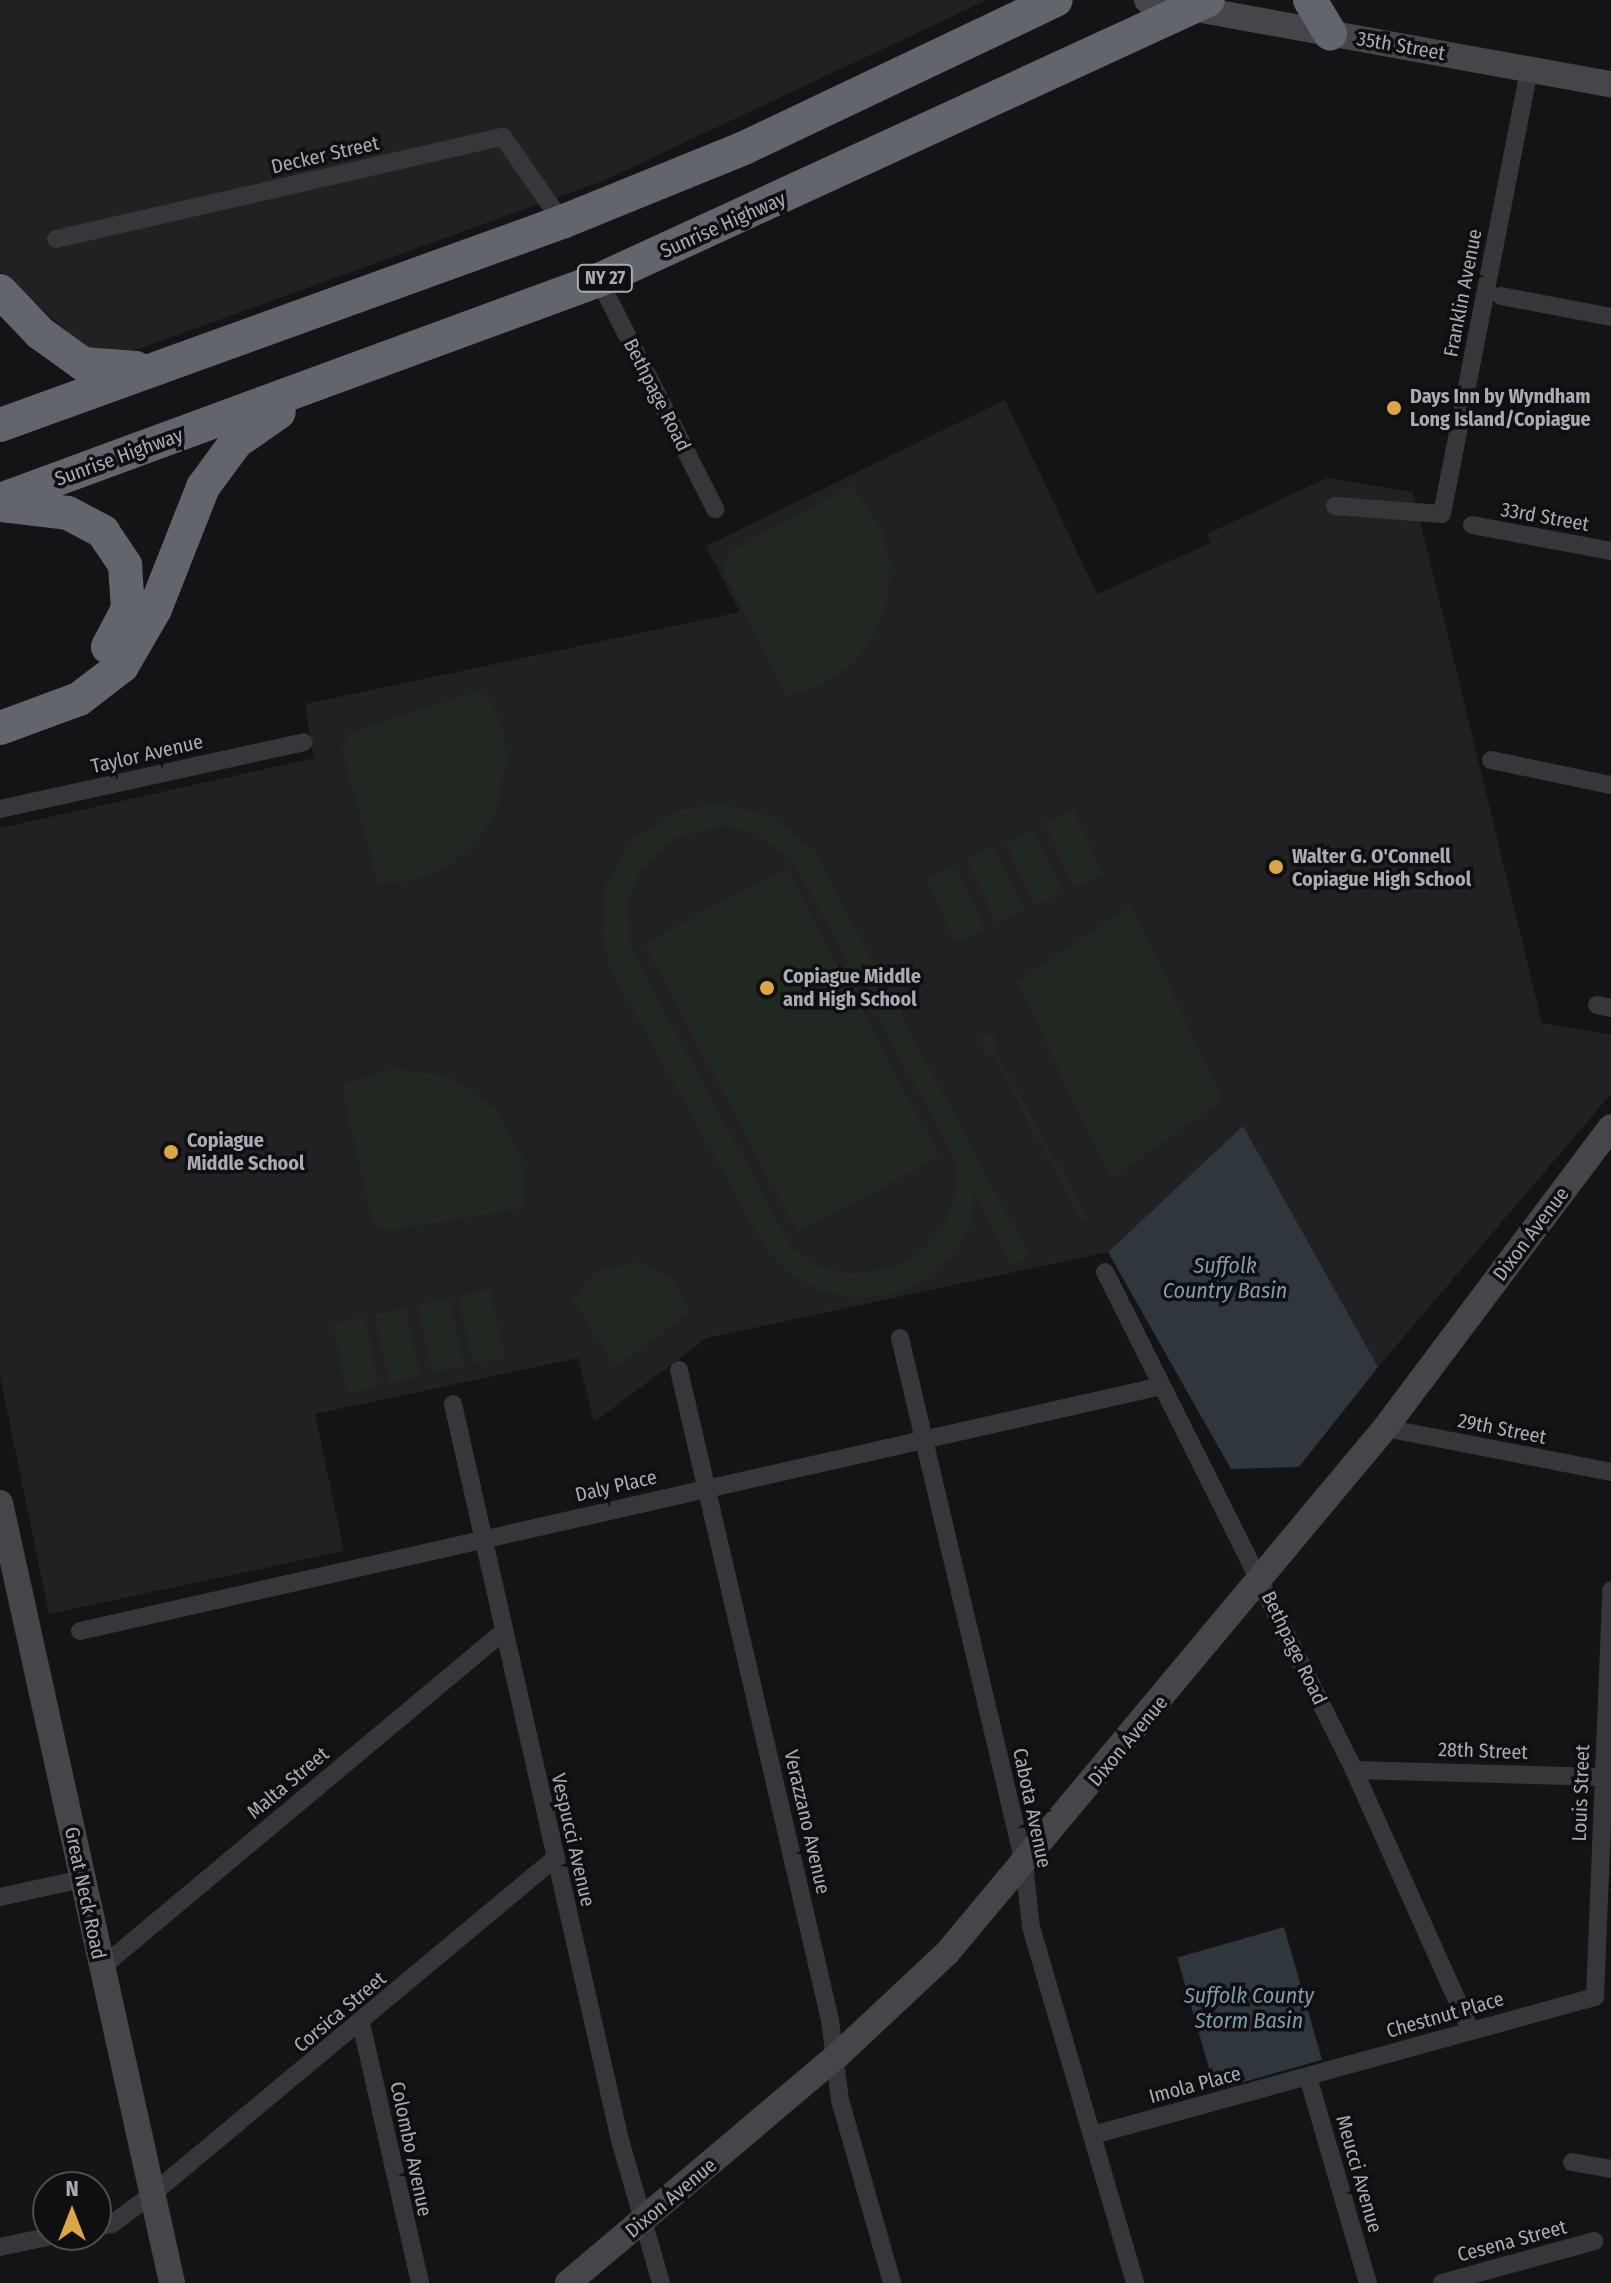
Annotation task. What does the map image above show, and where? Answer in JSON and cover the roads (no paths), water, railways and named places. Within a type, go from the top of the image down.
[{"type":"highway","points":[[0,425],[562,222],[744,148],[1056,0]]},
{"type":"highway","points":[[1310,0],[1330,33]]},
{"type":"highway","name":"Sunrise Highway","points":[[0,503],[599,280],[1199,4]]},
{"type":"highway","points":[[0,291],[40,333],[83,364],[133,368],[168,362]]},
{"type":"highway","points":[[0,728],[79,699],[122,666],[155,609],[203,487],[236,442],[312,388]]},
{"type":"highway","points":[[0,503],[68,513],[103,532],[125,565],[128,609],[106,650],[70,678],[0,704]]},
{"type":"main road","points":[[1147,0],[1199,4]]},
{"type":"main road","name":"35th Street","points":[[1199,4],[1330,33],[1611,84]]},
{"type":"main road","name":"Dixon Avenue","points":[[568,2283],[837,2056],[947,1953],[1262,1581],[1385,1428],[1611,1127]]},
{"type":"main road","name":"Great Neck Road","points":[[0,1503],[5,1549],[172,2283]]},
{"type":"street","name":"Franklin Avenue","points":[[1335,506],[1442,514],[1529,69]]},
{"type":"street","name":"Decker Street","points":[[56,239],[503,137],[562,222]]},
{"type":"street","name":"Bethpage Road","points":[[599,280],[715,509]]},
{"type":"street","points":[[1501,296],[1611,317]]},
{"type":"street","name":"33rd Street","points":[[1472,525],[1611,551]]},
{"type":"street","name":"Taylor Avenue","points":[[0,809],[304,742]]},
{"type":"street","points":[[1491,760],[1611,785]]},
{"type":"street","name":"Bethpage Road","points":[[1105,1272],[1354,1770],[1470,2029]]},
{"type":"street","name":"Cabota Avenue","points":[[900,1338],[1024,1863],[1031,1927],[1135,2283]]},
{"type":"street","name":"Verazzano Avenue","points":[[679,1370],[710,1488],[837,2056],[840,2100],[892,2283]]},
{"type":"street","name":"Daly Place","points":[[80,1631],[1162,1386]]},
{"type":"street","name":"Vespucci Avenue","points":[[453,1404],[554,1859],[642,2223],[661,2283]]},
{"type":"street","name":"29th Street","points":[[1385,1428],[1611,1472]]},
{"type":"street","name":"Louis Street","points":[[1595,1997],[1608,1776],[1611,1590]]},
{"type":"street","name":"Malta Street","points":[[102,1967],[503,1632]]},
{"type":"street","name":"28th Street","points":[[1354,1770],[1608,1776]]},
{"type":"street","name":"Corsica Street","points":[[112,2224],[361,2023],[554,1859]]},
{"type":"street","points":[[0,1897],[82,1879]]},
{"type":"street","name":"Chestnut Place","points":[[1308,2077],[1470,2029],[1595,1997]]},
{"type":"street","name":"Colombo Avenue","points":[[361,2023],[420,2283]]},
{"type":"street","name":"Imola Place","points":[[1093,2135],[1308,2077]]},
{"type":"street","name":"Meucci Avenue","points":[[1308,2077],[1368,2283]]},
{"type":"street","points":[[1572,2162],[1611,2169]]},
{"type":"street","points":[[0,2247],[32,2240]]},
{"type":"street","name":"Cesena Street","points":[[1442,2283],[1594,2241]]},
{"type":"water","name":"Suffolk Country Basin","points":[[1243,1126],[1378,1367],[1299,1467],[1231,1469],[1108,1252]]},
{"type":"water","name":"Suffolk County Storm Basin","points":[[1284,1927],[1322,2060],[1215,2090],[1177,1958]]},
{"type":"place","name":"Days Inn by Wyndham Long Island/Copiague","points":[[1394,408]]},
{"type":"place","name":"Walter G. O'Connell Copiague High School","points":[[1276,867]]},
{"type":"place","name":"Copiague Middle and High School","points":[[767,988]]},
{"type":"place","name":"Copiague Middle School","points":[[171,1152]]}]
